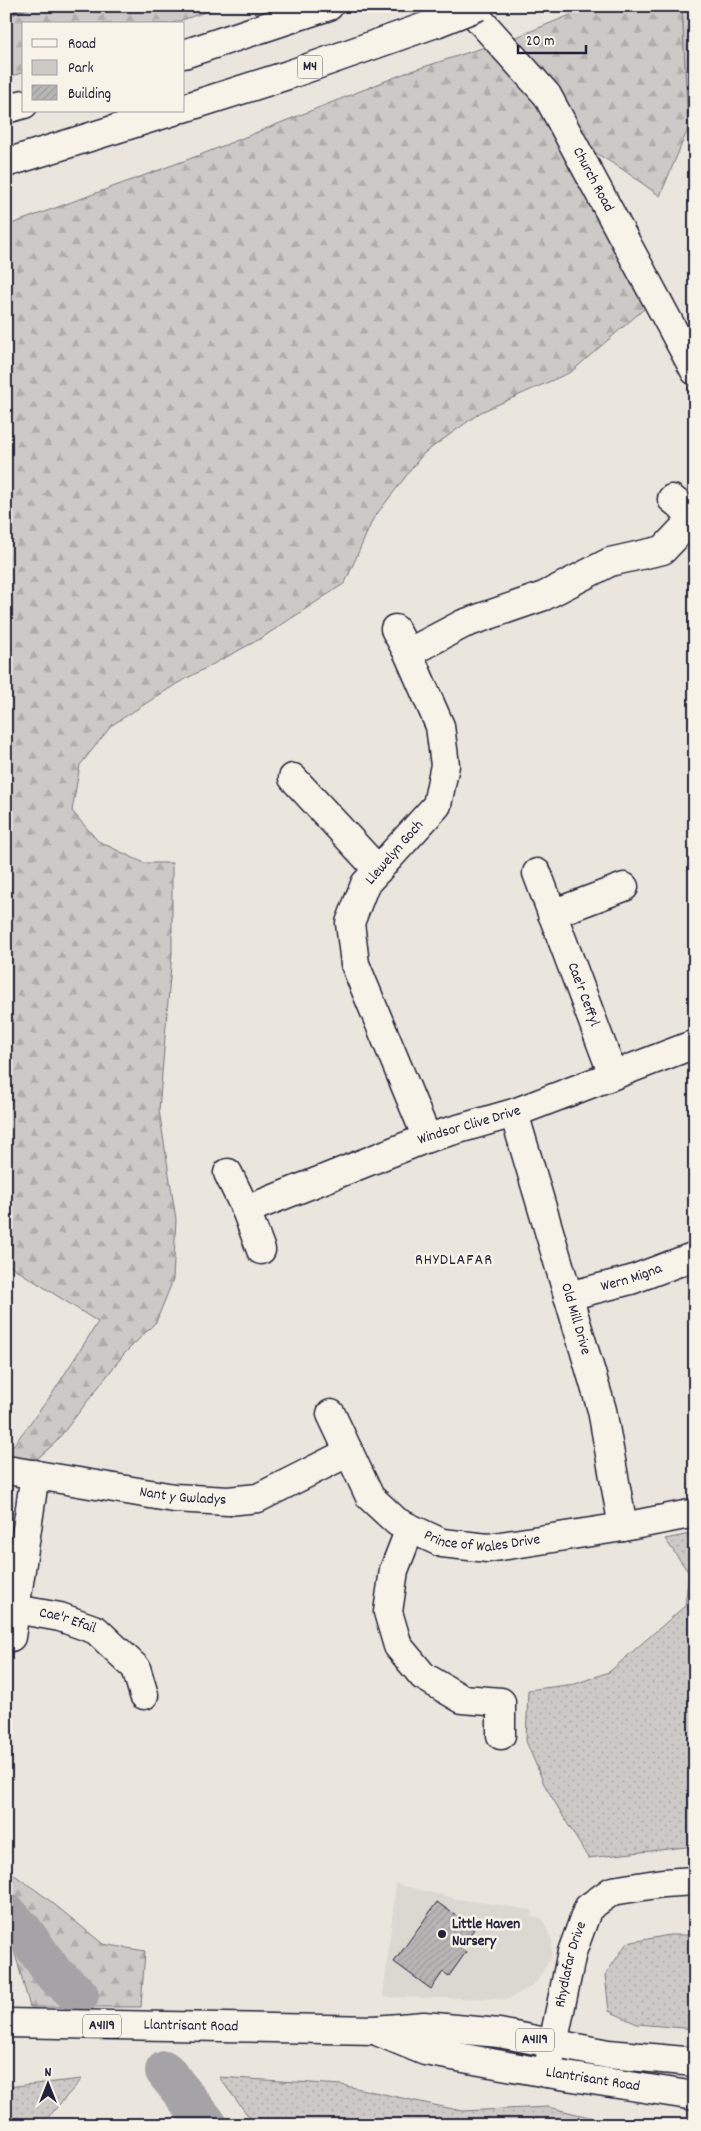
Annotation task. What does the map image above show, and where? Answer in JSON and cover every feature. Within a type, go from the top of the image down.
[{"type":"main road","points":[[185,54],[329,6]]},
{"type":"main road","name":"Church Road","points":[[467,6],[547,95],[695,371]]},
{"type":"main road","name":"M4","points":[[185,108],[288,75],[479,6]]},
{"type":"main road","points":[[6,109],[22,105]]},
{"type":"main road","points":[[6,163],[171,112]]},
{"type":"main road","points":[[408,653],[463,624],[544,596],[610,562],[663,550],[694,517],[672,499]]},
{"type":"main road","name":"Llewelyn Goch","points":[[395,628],[440,726],[446,765],[437,805],[366,884],[350,923],[355,964],[427,1138]]},
{"type":"main road","points":[[293,778],[378,870]]},
{"type":"main road","name":"Cae'r Ceffyl","points":[[537,874],[613,1075]]},
{"type":"main road","points":[[552,914],[624,887]]},
{"type":"main road","name":"Windsor Clive Drive","points":[[246,1210],[427,1138],[514,1113],[695,1044]]},
{"type":"main road","name":"Old Mill Drive","points":[[514,1113],[602,1410],[623,1527]]},
{"type":"main road","points":[[228,1173],[246,1210],[261,1250]]},
{"type":"main road","name":"Wern Migna","points":[[568,1296],[631,1280],[695,1256]]},
{"type":"main road","name":"Prince of Wales Drive","points":[[331,1414],[370,1497],[397,1522],[442,1543],[488,1548],[623,1527],[695,1513]]},
{"type":"main road","name":"Nant y Gwladys","points":[[7,1470],[174,1498],[228,1501],[258,1498],[349,1452]]},
{"type":"main road","name":"Cae'r Efail","points":[[11,1637],[35,1474]]},
{"type":"main road","points":[[410,1528],[394,1570],[388,1612],[398,1646],[423,1676],[462,1700],[500,1702],[500,1735]]},
{"type":"main road","name":"Cae'r Efail","points":[[15,1609],[60,1617],[96,1630],[136,1668],[144,1695]]},
{"type":"main road","name":"Rhydlafar Drive","points":[[547,2073],[572,1952],[588,1908],[612,1891],[695,1880]]},
{"type":"main road","name":"Llantrisant Road","points":[[6,2023],[375,2030],[424,2026],[499,2033],[608,2054],[695,2062]]},
{"type":"main road","name":"Llantrisant Road","points":[[375,2030],[425,2050],[547,2073],[695,2096]]},
{"type":"shaded area","points":[[396,1884],[458,1899],[532,1910],[531,1917],[542,1918],[552,1940],[551,1957],[537,1981],[529,1988],[508,1999],[383,1997]]},
{"type":"green space","points":[[6,6],[223,6],[176,22],[22,22],[22,73],[6,78]]},
{"type":"green space","points":[[592,6],[682,6],[688,129],[660,196],[594,152],[581,179],[652,302],[571,372],[481,412],[423,454],[373,519],[345,583],[260,639],[178,683],[112,725],[80,765],[72,811],[98,841],[144,863],[172,863],[172,953],[159,1110],[176,1219],[173,1280],[156,1322],[124,1354],[56,1442],[20,1474],[6,1463],[6,1455],[52,1394],[98,1322],[6,1263],[6,226],[200,155],[408,72],[519,36]]},
{"type":"green space","points":[[682,6],[695,6],[695,158],[688,129]]},
{"type":"green space","points":[[695,1533],[695,1846],[588,1858],[544,1784],[526,1741],[528,1690],[575,1684],[609,1672],[685,1606],[689,1573],[665,1539]]},
{"type":"green space","points":[[6,1869],[44,1896],[103,1944],[145,1951],[141,2007],[30,2007],[10,1936],[6,1934]]},
{"type":"green space","points":[[669,1935],[695,1935],[695,2029],[637,2024],[609,2011],[605,1975],[627,1943]]},
{"type":"green space","points":[[219,2077],[342,2085],[462,2111],[548,2107],[622,2125],[255,2125]]},
{"type":"green space","points":[[82,2079],[41,2125],[6,2125],[6,2087]]},
{"type":"building","name":"Little Haven Nursery","points":[[437,1902],[474,1929],[460,1948],[466,1952],[449,1976],[443,1972],[431,1989],[394,1962]]},
{"type":"waterway","points":[[6,14],[27,6]]},
{"type":"waterway","points":[[6,1912],[24,1932],[54,1974],[79,1995]]},
{"type":"waterway","points":[[165,2071],[208,2125]]},
{"type":"place","name":"Little Haven Nursery","points":[[442,1934]]},
{"type":"district","name":"RHYDLAFAR","points":[[454,1260]]}]
